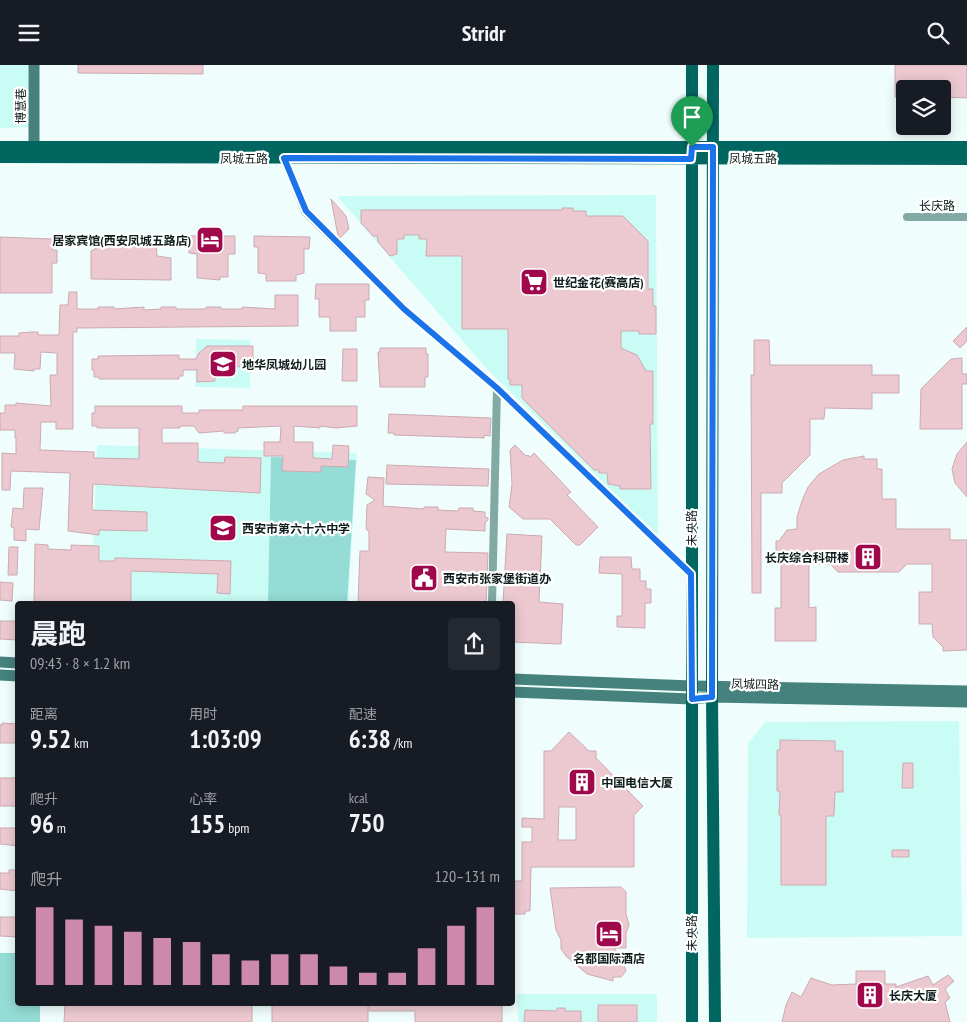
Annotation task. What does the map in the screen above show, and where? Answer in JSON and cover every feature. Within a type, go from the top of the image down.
[{"type":"main road","name":"未央路","points":[[692,65],[692,1022]]},
{"type":"main road","name":"未央路","points":[[713,65],[715,1022]]},
{"type":"main road","name":"凤城五路","points":[[0,147],[692,153],[967,147]]},
{"type":"main road","name":"凤城五路","points":[[0,157],[284,158],[692,153]]},
{"type":"main road","name":"凤城五路","points":[[713,153],[967,159]]},
{"type":"street","name":"博慧巷","points":[[34,65],[34,147]]},
{"type":"street","points":[[284,158],[306,211],[404,309],[497,388],[691,574]]},
{"type":"street","name":"长庆路","points":[[907,217],[967,217]]},
{"type":"street","points":[[492,601],[497,388]]},
{"type":"street","points":[[0,663],[15,663]]},
{"type":"street","points":[[0,675],[15,676]]},
{"type":"street","name":"凤城四路","points":[[515,679],[692,692]]},
{"type":"street","name":"凤城四路","points":[[515,691],[967,691]]},
{"type":"street","name":"凤城四路","points":[[713,691],[967,702]]},
{"type":"shaded area","points":[[0,65],[28,65],[28,127],[0,128]]},
{"type":"shaded area","name":"世纪金花(赛高店)","points":[[656,195],[658,536],[486,368],[337,196]]},
{"type":"shaded area","name":"地华凤城幼儿园","points":[[196,339],[250,340],[250,388],[195,387]]},
{"type":"shaded area","name":"西安市第六十六中学","points":[[97,445],[357,453],[348,601],[91,601]]},
{"type":"shaded area","points":[[271,457],[356,460],[347,601],[268,601]]},
{"type":"shaded area","points":[[959,721],[962,936],[747,938],[748,744],[765,722]]},
{"type":"shaded area","points":[[0,953],[15,953],[15,1006],[40,1006],[40,1022],[0,1022]]},
{"type":"shaded area","points":[[517,994],[657,994],[657,1022],[518,1022]]},
{"type":"building","points":[[78,65],[203,65],[203,74],[78,73]]},
{"type":"building","points":[[895,65],[967,65],[967,98],[951,97],[951,80],[896,80],[895,97]]},
{"type":"building","points":[[331,199],[346,216],[349,229],[340,238],[338,236]]},
{"type":"building","name":"世纪金花(赛高店)","points":[[562,208],[573,208],[573,211],[586,211],[586,216],[623,216],[648,241],[648,289],[653,289],[653,306],[656,306],[656,334],[639,334],[639,331],[621,331],[621,348],[637,355],[646,371],[653,371],[653,424],[650,424],[651,489],[620,489],[620,486],[608,484],[607,473],[599,473],[599,470],[594,470],[522,398],[522,385],[510,385],[510,379],[508,379],[508,329],[462,329],[462,256],[426,256],[427,239],[419,239],[419,235],[404,235],[404,239],[397,239],[397,254],[390,256],[378,242],[377,236],[373,236],[361,223],[361,210],[562,210]]},
{"type":"building","points":[[189,236],[235,236],[235,254],[228,254],[228,277],[220,277],[220,280],[197,278],[197,254],[189,253]]},
{"type":"building","points":[[254,236],[310,237],[309,249],[304,249],[304,273],[296,275],[296,281],[266,281],[266,274],[258,273],[258,247],[254,247]]},
{"type":"building","points":[[0,237],[52,239],[52,250],[57,250],[57,263],[52,263],[52,293],[0,293]]},
{"type":"building","points":[[105,243],[156,243],[157,256],[171,258],[171,280],[91,279],[91,251]]},
{"type":"building","points":[[316,284],[369,284],[369,300],[365,300],[365,317],[356,317],[356,331],[330,331],[330,317],[319,317],[319,299],[315,299]]},
{"type":"building","points":[[69,292],[77,292],[77,309],[144,307],[144,310],[161,309],[161,307],[176,307],[176,309],[221,307],[221,309],[242,309],[242,307],[275,309],[275,295],[298,295],[298,326],[77,328],[77,332],[73,332],[73,429],[56,429],[56,422],[41,422],[40,450],[94,452],[94,458],[139,459],[139,428],[97,428],[97,426],[92,426],[92,413],[95,413],[95,406],[182,406],[182,413],[199,413],[199,410],[243,410],[243,406],[357,406],[357,426],[336,428],[320,426],[320,428],[294,426],[294,442],[313,442],[313,458],[332,459],[333,445],[349,446],[348,467],[321,466],[321,472],[282,471],[283,456],[264,456],[264,442],[280,442],[281,426],[238,428],[238,431],[234,433],[224,433],[224,431],[199,433],[194,426],[180,426],[180,428],[162,428],[162,443],[198,443],[198,462],[224,463],[225,457],[261,458],[260,493],[93,484],[92,510],[147,512],[147,531],[99,530],[99,535],[68,531],[70,473],[11,471],[10,490],[2,490],[2,453],[16,454],[16,438],[15,430],[0,430],[0,413],[5,413],[5,405],[16,405],[16,403],[51,406],[50,375],[57,375],[57,353],[41,352],[40,369],[34,369],[34,371],[14,369],[15,353],[0,353],[0,336],[19,336],[19,333],[31,332],[38,332],[38,335],[59,335],[60,305],[68,305]]},
{"type":"building","points":[[967,327],[967,341],[960,348],[953,341]]},
{"type":"building","points":[[754,340],[769,340],[770,365],[872,365],[872,375],[899,375],[899,393],[872,393],[872,409],[825,408],[824,419],[810,419],[810,455],[782,483],[782,493],[761,493],[761,593],[752,593],[751,375],[754,375]]},
{"type":"building","points":[[207,346],[253,346],[253,367],[215,366],[215,381],[197,382],[197,370],[183,370],[183,376],[179,376],[179,379],[99,379],[99,377],[94,377],[94,370],[92,370],[92,359],[98,359],[98,356],[179,355],[179,359],[196,359],[199,353]]},
{"type":"building","points":[[380,348],[426,348],[426,354],[428,354],[428,377],[425,377],[425,387],[380,387],[378,352],[380,352]]},
{"type":"building","points":[[343,349],[357,349],[357,381],[342,381]]},
{"type":"building","points":[[962,358],[962,374],[967,374],[967,384],[962,384],[962,429],[920,429],[921,389],[951,359]]},
{"type":"building","points":[[389,414],[491,418],[490,436],[484,435],[484,438],[394,435],[394,433],[388,433]]},
{"type":"building","points":[[967,442],[967,497],[955,483],[952,469],[957,454]]},
{"type":"building","points":[[515,445],[526,456],[530,457],[534,453],[571,492],[567,495],[598,527],[580,545],[576,545],[550,519],[523,519],[509,507],[512,484],[510,450]]},
{"type":"building","name":"长庆综合科研楼","points":[[864,456],[864,459],[877,459],[877,469],[882,469],[882,499],[896,499],[896,529],[950,529],[950,540],[967,540],[967,650],[943,651],[943,647],[933,637],[932,624],[919,624],[919,592],[932,592],[932,564],[907,564],[899,572],[838,572],[830,564],[809,564],[809,608],[816,607],[816,641],[775,641],[775,608],[781,608],[781,563],[776,562],[776,541],[779,541],[787,530],[797,529],[797,517],[802,501],[808,487],[819,474],[843,460]]},
{"type":"building","points":[[387,465],[489,469],[488,486],[386,484]]},
{"type":"building","points":[[368,477],[384,478],[383,506],[424,509],[424,507],[438,507],[438,510],[458,511],[459,508],[473,508],[473,511],[485,512],[485,517],[488,520],[485,523],[485,531],[446,529],[445,552],[488,553],[486,601],[358,601],[360,551],[369,551],[369,532],[366,529],[367,505],[375,500],[366,494]]},
{"type":"building","points":[[24,488],[43,488],[39,530],[26,529],[26,541],[14,540],[14,528],[11,527],[13,508],[23,509]]},
{"type":"building","points":[[507,534],[542,536],[539,602],[563,604],[561,644],[515,642],[515,601],[503,601]]},
{"type":"building","points":[[35,544],[48,545],[48,549],[71,550],[71,545],[99,546],[99,561],[115,561],[115,558],[122,558],[231,561],[230,594],[217,593],[218,574],[131,571],[131,601],[34,601]]},
{"type":"building","points":[[9,547],[18,547],[17,575],[8,575]]},
{"type":"building","points":[[600,557],[631,557],[632,569],[640,569],[640,581],[646,581],[646,589],[651,589],[651,603],[645,603],[645,628],[617,627],[617,616],[622,616],[622,574],[599,573]]},
{"type":"building","points":[[0,582],[13,583],[12,601],[0,600]]},
{"type":"building","points":[[0,621],[15,621],[15,640],[0,639]]},
{"type":"building","points":[[2,723],[15,724],[15,743],[0,743],[0,725]]},
{"type":"building","name":"中国电信大厦","points":[[569,732],[589,751],[596,751],[596,758],[643,806],[634,815],[634,867],[531,867],[530,911],[525,911],[525,914],[515,914],[515,881],[522,881],[522,842],[532,842],[532,827],[522,827],[522,818],[544,819],[544,751],[551,751]],"holes":[[[559,807],[576,807],[576,840],[558,840]]]},
{"type":"building","points":[[780,740],[835,741],[835,751],[843,751],[843,792],[835,792],[834,816],[826,816],[826,885],[781,885],[780,791],[777,791],[777,750],[780,750]]},
{"type":"building","points":[[903,763],[913,763],[913,788],[902,788]]},
{"type":"building","points":[[0,778],[15,778],[15,806],[0,806]]},
{"type":"building","points":[[0,828],[15,828],[15,846],[0,844]]},
{"type":"building","points":[[892,850],[909,850],[909,857],[892,857]]},
{"type":"building","points":[[9,870],[15,870],[15,891],[0,889],[0,873],[9,873]]},
{"type":"building","name":"名都国际酒店","points":[[621,887],[626,892],[626,914],[629,925],[626,933],[626,948],[614,948],[623,962],[626,971],[621,977],[613,977],[613,981],[587,974],[566,956],[561,949],[561,940],[556,930],[550,888]]},
{"type":"building","points":[[0,917],[15,917],[15,937],[0,936]]},
{"type":"building","name":"长庆大厦","points":[[856,971],[885,971],[885,984],[896,984],[896,987],[928,976],[933,985],[948,975],[954,981],[945,989],[950,998],[945,1002],[950,1022],[782,1022],[786,1005],[792,992],[801,997],[811,978],[832,985],[856,984]]},
{"type":"building","points":[[598,1005],[637,1005],[637,1022],[598,1022]]},
{"type":"building","points":[[65,1006],[252,1006],[252,1022],[64,1022]]},
{"type":"building","points":[[272,1006],[368,1006],[368,1022],[272,1022]]},
{"type":"building","points":[[369,1006],[502,1006],[502,1022],[415,1022],[415,1011],[369,1011]]},
{"type":"building","points":[[557,1008],[565,1008],[565,1011],[581,1011],[581,1022],[524,1022],[525,1010],[557,1011]]},
{"type":"place","name":"居家宾馆(西安凤城五路店)","points":[[210,240]]},
{"type":"place","name":"世纪金花(赛高店)","points":[[534,282]]},
{"type":"place","name":"地华凤城幼儿园","points":[[223,364]]},
{"type":"place","name":"西安市第六十六中学","points":[[223,528]]},
{"type":"place","name":"长庆综合科研楼","points":[[868,557]]},
{"type":"place","name":"西安市张家堡街道办","points":[[424,578]]},
{"type":"place","name":"中国电信大厦","points":[[582,782]]},
{"type":"place","name":"名都国际酒店","points":[[609,934]]},
{"type":"place","name":"长庆大厦","points":[[870,995]]},
{"type":"route","points":[[692,147],[713,147],[714,556],[712,697],[692,699],[691,574],[497,388],[404,309],[306,211],[284,158],[691,159],[692,147]]}]
